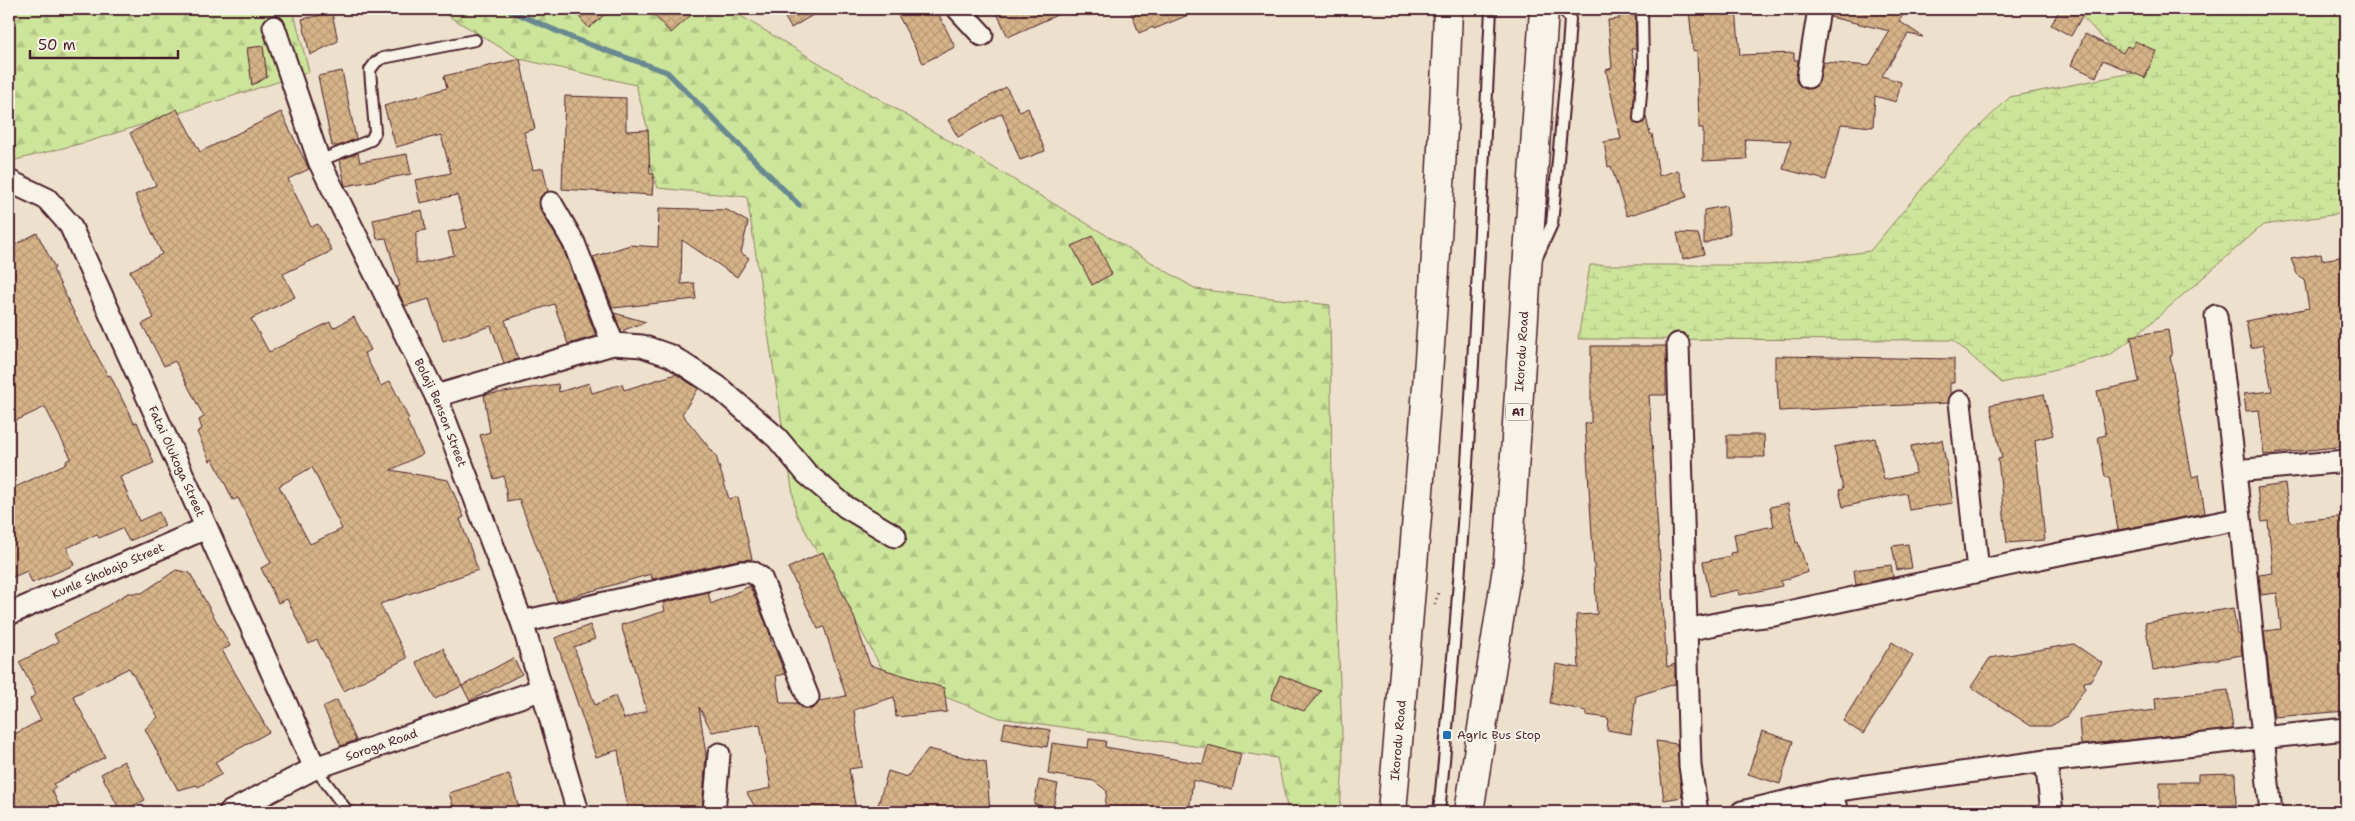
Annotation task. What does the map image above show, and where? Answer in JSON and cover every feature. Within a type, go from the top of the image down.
[{"type":"highway","name":"Ikorodu Road","points":[[1392,812],[1416,536],[1437,246],[1448,9]]},
{"type":"highway","name":"Ikorodu Road","points":[[1469,812],[1508,562],[1544,9]]},
{"type":"street","points":[[958,9],[982,35]]},
{"type":"street","points":[[1808,78],[1819,9]]},
{"type":"street","name":"Bolaji Benson Street","points":[[274,26],[320,161],[436,396],[522,622],[576,812]]},
{"type":"street","name":"Fatai Olukoga Street","points":[[9,181],[47,199],[70,225],[315,768]]},
{"type":"street","points":[[551,204],[574,242],[612,344]]},
{"type":"street","points":[[2216,316],[2235,471],[2271,812]]},
{"type":"street","points":[[436,396],[612,344],[642,346],[671,356],[717,386],[777,438],[807,474],[846,507],[895,536]]},
{"type":"street","points":[[1678,344],[1690,766],[1697,812]]},
{"type":"street","points":[[1960,402],[1978,571]]},
{"type":"street","points":[[2235,471],[2346,461]]},
{"type":"street","points":[[1686,630],[1746,618],[1774,615],[1978,571],[2239,519]]},
{"type":"street","name":"Kunle Shobajo Street","points":[[9,614],[206,528]]},
{"type":"street","points":[[522,622],[741,572],[752,572],[761,578],[808,697]]},
{"type":"street","name":"Soroga Road","points":[[230,812],[315,768],[540,690]]},
{"type":"street","points":[[1742,812],[1831,791],[2046,761],[2346,729]]},
{"type":"street","points":[[714,812],[719,754]]},
{"type":"street","points":[[2046,761],[2052,812]]},
{"type":"street","points":[[1831,791],[1837,812]]},
{"type":"lane","points":[[1440,812],[1470,412],[1491,9]]},
{"type":"lane","points":[[1526,278],[1552,224],[1568,55],[1570,19],[1564,9]]},
{"type":"lane","points":[[1639,118],[1643,69],[1642,9]]},
{"type":"lane","points":[[320,161],[371,140],[375,132],[370,70],[376,62],[383,58],[475,40]]},
{"type":"lane","points":[[315,768],[348,812]]},
{"type":"path","points":[[1435,604],[1438,593]]},
{"type":"green space","points":[[9,9],[293,9],[309,72],[87,142],[11,161],[9,160]]},
{"type":"green space","points":[[437,9],[729,9],[1196,289],[1330,305],[1332,481],[1343,761],[1340,812],[1288,812],[1277,758],[1000,718],[885,674],[796,514],[747,197],[658,188],[649,161],[648,130],[636,85],[520,59]]},
{"type":"green space","points":[[2075,9],[2346,9],[2346,213],[2263,225],[2137,335],[2110,355],[2002,383],[1953,340],[1578,339],[1590,265],[1768,265],[1870,251],[1949,156],[2010,97],[2132,73],[2127,64]]},
{"type":"building","points":[[572,9],[611,9],[589,28]]},
{"type":"building","points":[[648,9],[698,9],[671,33]]},
{"type":"building","points":[[780,9],[823,9],[791,28]]},
{"type":"building","points":[[895,9],[936,9],[955,47],[923,63]]},
{"type":"building","points":[[995,9],[1070,9],[1008,37]]},
{"type":"building","points":[[1130,9],[1203,9],[1154,29],[1153,27],[1139,33]]},
{"type":"building","points":[[1618,9],[1635,9],[1636,49],[1631,49],[1636,71],[1633,120],[1636,124],[1641,124],[1646,117],[1650,134],[1652,134],[1659,176],[1678,170],[1687,197],[1627,216],[1611,166],[1608,167],[1604,142],[1621,139],[1606,70],[1612,68],[1608,20],[1619,19]]},
{"type":"building","points":[[1736,9],[1740,55],[1794,53],[1794,60],[1798,60],[1796,81],[1801,87],[1806,89],[1813,88],[1818,84],[1823,62],[1869,66],[1890,31],[1830,17],[1831,9],[1907,9],[1899,21],[1923,37],[1908,34],[1882,76],[1901,82],[1896,102],[1875,96],[1873,127],[1841,124],[1826,180],[1783,169],[1791,141],[1745,139],[1747,159],[1703,161],[1703,128],[1699,128],[1697,50],[1693,51],[1689,10]]},
{"type":"building","points":[[2060,9],[2086,9],[2071,36],[2051,25]]},
{"type":"building","points":[[332,13],[338,41],[310,55],[302,19]]},
{"type":"building","points":[[2085,34],[2123,53],[2127,46],[2132,48],[2135,41],[2156,51],[2145,78],[2103,60],[2096,77],[2071,65]]},
{"type":"building","points":[[263,46],[267,77],[252,85],[247,48]]},
{"type":"building","points":[[520,59],[535,129],[524,132],[533,170],[543,168],[548,191],[540,197],[540,209],[563,248],[596,336],[568,344],[554,304],[505,320],[518,359],[504,363],[491,326],[443,341],[429,299],[405,306],[396,287],[400,286],[386,238],[377,239],[373,220],[422,210],[426,230],[416,232],[416,264],[454,255],[448,232],[467,228],[457,195],[420,203],[415,180],[451,173],[441,135],[396,147],[384,106],[447,88],[444,76]]},
{"type":"building","points":[[342,71],[356,139],[338,146],[332,146],[318,76]]},
{"type":"building","points":[[1006,87],[1020,112],[1028,108],[1045,151],[1020,160],[1002,113],[958,137],[948,120]]},
{"type":"building","points":[[565,96],[626,98],[626,131],[648,130],[650,174],[654,174],[652,195],[562,189]]},
{"type":"building","points":[[177,109],[200,152],[281,112],[309,169],[288,179],[311,227],[318,224],[332,251],[283,274],[295,297],[251,319],[269,352],[330,322],[333,328],[354,317],[371,350],[364,353],[381,386],[390,381],[409,419],[407,421],[423,454],[391,470],[448,480],[464,517],[460,519],[478,570],[380,604],[407,658],[344,691],[317,640],[309,644],[287,599],[278,603],[261,568],[271,563],[238,498],[233,500],[213,459],[210,461],[197,432],[202,429],[199,420],[204,417],[175,361],[164,366],[142,324],[154,318],[130,271],[162,254],[135,195],[156,185],[130,133]],"holes":[[[312,467],[342,529],[310,544],[279,486]]]},
{"type":"building","points":[[358,153],[360,162],[407,154],[411,174],[345,186],[340,160]]},
{"type":"building","points":[[1726,206],[1730,233],[1704,244],[1704,210]]},
{"type":"building","points":[[659,208],[727,210],[748,222],[741,253],[749,258],[737,277],[682,240],[681,284],[694,283],[696,299],[613,308],[593,257],[630,245],[658,247]]},
{"type":"building","points":[[37,233],[55,268],[53,269],[76,317],[108,376],[110,375],[134,423],[137,422],[154,463],[120,477],[139,521],[159,512],[165,526],[129,541],[122,528],[99,538],[97,534],[67,548],[74,565],[32,583],[27,571],[9,579],[9,490],[67,463],[66,461],[71,458],[45,407],[9,424],[9,248]]},
{"type":"building","points":[[1677,233],[1698,234],[1704,254],[1683,259]]},
{"type":"building","points":[[1093,236],[1112,274],[1092,285],[1072,246]]},
{"type":"building","points":[[2321,254],[2322,260],[2346,256],[2346,446],[2264,455],[2259,410],[2246,411],[2244,394],[2272,391],[2263,345],[2251,348],[2246,321],[2309,308],[2304,279],[2297,274],[2291,259]]},
{"type":"building","points":[[614,313],[646,322],[621,331]]},
{"type":"building","points":[[2168,330],[2172,356],[2170,356],[2192,477],[2199,475],[2205,513],[2118,530],[2109,477],[2105,477],[2098,437],[2106,435],[2097,391],[2139,382],[2131,336]]},
{"type":"building","points":[[1591,346],[1666,346],[1666,395],[1649,395],[1667,667],[1675,664],[1675,684],[1636,696],[1631,734],[1607,730],[1608,718],[1586,715],[1586,711],[1550,703],[1556,664],[1579,668],[1576,615],[1597,614],[1585,424],[1591,423]]},
{"type":"building","points":[[1775,356],[1954,359],[1954,383],[1950,383],[1948,403],[1779,411],[1777,380],[1775,380]]},
{"type":"building","points":[[676,374],[698,389],[682,414],[716,456],[729,499],[738,497],[752,559],[738,560],[652,579],[651,574],[557,601],[519,499],[507,501],[504,476],[494,479],[480,435],[490,432],[484,395],[558,384],[559,392],[589,383],[592,393],[622,384],[624,390]]},
{"type":"building","points":[[2044,394],[2053,435],[2035,440],[2045,540],[2007,543],[1998,459],[2002,458],[1990,405]]},
{"type":"building","points":[[1727,435],[1764,435],[1765,457],[1727,457]]},
{"type":"building","points":[[1875,438],[1884,480],[1916,473],[1911,446],[1942,440],[1953,503],[1909,510],[1906,493],[1843,507],[1839,490],[1843,489],[1834,447]]},
{"type":"building","points":[[2285,484],[2290,522],[2346,516],[2346,711],[2274,717],[2264,631],[2281,629],[2277,593],[2261,595],[2259,575],[2273,573],[2268,521],[2262,522],[2257,488]]},
{"type":"building","points":[[1788,503],[1796,543],[1798,542],[1808,572],[1781,581],[1782,586],[1739,595],[1738,590],[1710,596],[1703,562],[1731,556],[1730,553],[1737,552],[1734,534],[1774,526],[1770,507]]},
{"type":"building","points":[[1908,544],[1912,568],[1897,570],[1892,546]]},
{"type":"building","points":[[823,552],[854,617],[870,665],[944,688],[947,712],[896,717],[894,697],[854,710],[862,767],[849,769],[856,810],[841,812],[758,812],[747,793],[771,788],[760,724],[712,732],[699,707],[706,755],[702,812],[628,812],[618,750],[596,757],[555,638],[590,625],[595,639],[574,647],[595,705],[615,696],[624,719],[647,711],[621,625],[665,611],[663,603],[708,592],[711,604],[750,586],[769,631],[772,646],[774,646],[785,674],[776,676],[780,703],[797,703],[806,709],[812,709],[819,701],[846,696],[824,627],[818,629],[788,568]]},
{"type":"building","points":[[1891,565],[1893,577],[1856,585],[1854,570]]},
{"type":"building","points":[[176,570],[190,573],[230,646],[222,650],[269,732],[215,762],[222,774],[198,787],[197,785],[178,790],[145,729],[158,717],[129,668],[73,696],[105,757],[53,784],[56,788],[52,790],[62,812],[9,812],[9,737],[41,720],[30,699],[36,694],[19,662],[58,642],[54,634],[97,612],[128,593],[142,593]]},
{"type":"building","points":[[2233,608],[2237,634],[2240,634],[2242,655],[2153,670],[2145,623]]},
{"type":"building","points":[[1892,642],[1913,656],[1863,734],[1843,721]]},
{"type":"building","points":[[2074,644],[2102,663],[2090,681],[2084,682],[2085,688],[2067,716],[2051,726],[2031,726],[1971,687],[1990,658]]},
{"type":"building","points":[[443,648],[462,686],[435,699],[416,662]]},
{"type":"building","points":[[513,658],[522,674],[470,701],[462,686]]},
{"type":"building","points":[[1280,675],[1321,691],[1304,711],[1271,699]]},
{"type":"building","points":[[2228,690],[2233,729],[2081,745],[2079,719],[2156,710],[2155,698]]},
{"type":"building","points":[[337,700],[356,740],[341,746],[323,707]]},
{"type":"building","points":[[1005,722],[1050,730],[1047,747],[1002,739]]},
{"type":"building","points":[[1762,731],[1793,741],[1780,784],[1748,774]]},
{"type":"building","points":[[1089,739],[1106,741],[1105,747],[1203,764],[1208,745],[1241,754],[1232,790],[1193,780],[1189,812],[1104,812],[1107,791],[1094,781],[1048,774],[1052,743],[1088,748]]},
{"type":"building","points":[[1656,741],[1677,744],[1682,797],[1664,800]]},
{"type":"building","points":[[928,749],[986,762],[990,812],[876,812],[888,771],[907,777]]},
{"type":"building","points":[[124,761],[145,800],[121,812],[101,774]]},
{"type":"building","points":[[2235,773],[2236,805],[2189,807],[2189,811],[2160,811],[2160,782],[2198,782],[2198,774]]},
{"type":"building","points":[[509,774],[520,812],[455,812],[449,793]]},
{"type":"building","points":[[1039,780],[1058,784],[1053,808],[1034,804]]},
{"type":"waterway","points":[[507,9],[577,40],[667,72],[799,205]]},
{"type":"place","name":"Agric Bus Stop","points":[[1447,735]]}]
